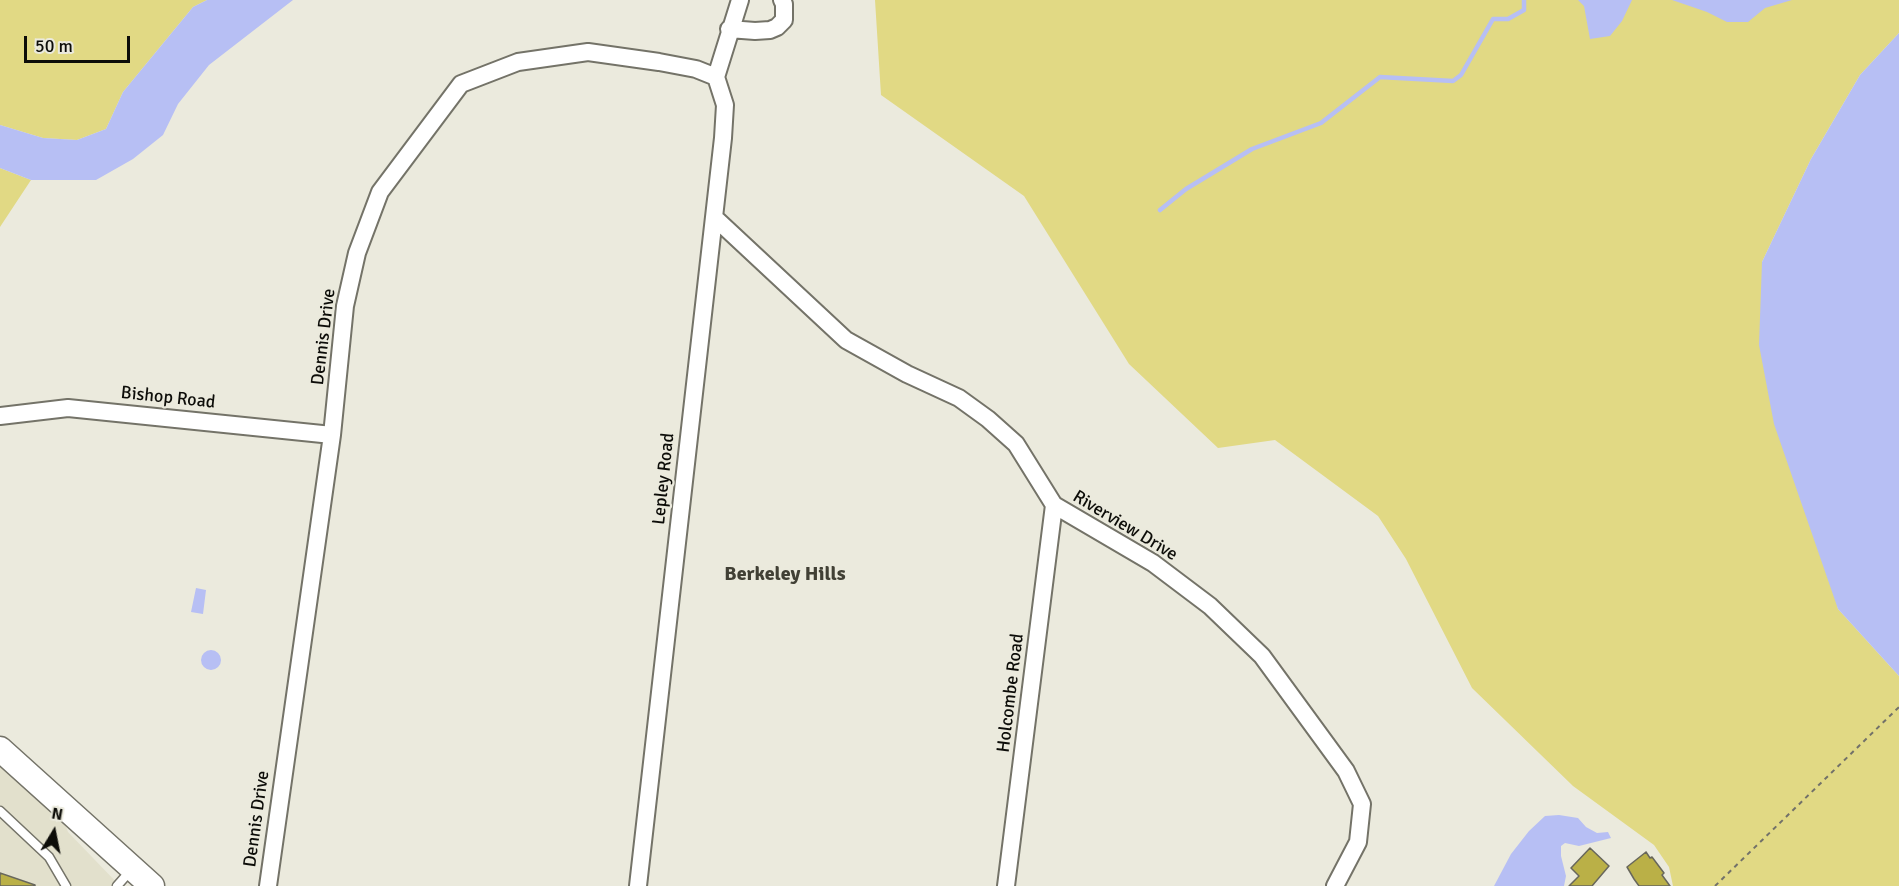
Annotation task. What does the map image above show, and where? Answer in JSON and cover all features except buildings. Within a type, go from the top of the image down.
[{"type":"street","points":[[716,77],[729,29],[740,0]]},
{"type":"street","points":[[729,29],[755,31],[777,27],[784,20],[782,0]]},
{"type":"street","name":"Dennis Drive","points":[[268,886],[332,435],[345,306],[357,253],[380,192],[461,84],[518,62],[588,52],[696,69],[716,77]]},
{"type":"street","name":"Lepley Road","points":[[638,886],[723,138],[724,105],[716,77]]},
{"type":"street","name":"Riverview Drive","points":[[714,217],[846,340],[907,374],[958,398],[988,419],[1016,444],[1054,505],[1154,563],[1210,606],[1262,656],[1346,771],[1362,804],[1358,842],[1335,886]]},
{"type":"street","name":"Bishop Road","points":[[0,416],[68,408],[332,435]]},
{"type":"street","name":"Holcombe Road","points":[[1006,886],[1054,505]]},
{"type":"street","points":[[0,749],[125,877],[152,886]]},
{"type":"lane","points":[[0,811],[49,857],[66,886]]},
{"type":"path","points":[[1715,886],[1899,707]]},
{"type":"shaded area","points":[[0,0],[207,0],[193,7],[123,92],[106,129],[77,140],[43,138],[0,125]]},
{"type":"shaded area","points":[[875,0],[1899,0],[1899,33],[1860,75],[1811,159],[1762,262],[1838,609],[1899,676],[1899,886],[1673,886],[1669,867],[1654,845],[1573,786],[1472,688],[1406,559],[1378,516],[1275,440],[1218,448],[1129,364],[1024,196],[881,95]]},
{"type":"shaded area","points":[[0,168],[31,180],[0,227]]},
{"type":"shaded area","points":[[0,764],[65,824],[68,832],[120,886],[0,886]]},
{"type":"water","points":[[207,0],[293,0],[209,65],[178,104],[163,135],[133,159],[96,180],[31,180],[0,168],[0,125],[43,138],[77,140],[106,129],[123,92],[193,7]]},
{"type":"water","points":[[1578,0],[1632,0],[1622,21],[1610,36],[1590,39],[1584,6]]},
{"type":"water","points":[[1672,0],[1792,0],[1765,8],[1748,22],[1727,22],[1707,12]]},
{"type":"water","points":[[1899,33],[1899,676],[1838,609],[1774,424],[1759,345],[1762,262],[1811,159],[1860,75]]},
{"type":"water","points":[[196,588],[206,590],[203,614],[191,612]]},
{"type":"water","points":[[211,650],[218,653],[221,660],[218,667],[211,670],[204,667],[201,660],[204,653]]},
{"type":"water","points":[[1559,815],[1578,818],[1586,827],[1597,833],[1608,832],[1611,838],[1579,846],[1565,843],[1561,846],[1566,876],[1564,886],[1494,886],[1511,854],[1529,831],[1545,816]]},
{"type":"waterway","points":[[1160,210],[1186,189],[1252,149],[1321,123],[1380,77],[1453,81],[1461,75],[1493,19],[1508,19],[1524,10],[1524,0]]},
{"type":"district","name":"Berkeley Hills","points":[[785,575]]}]
